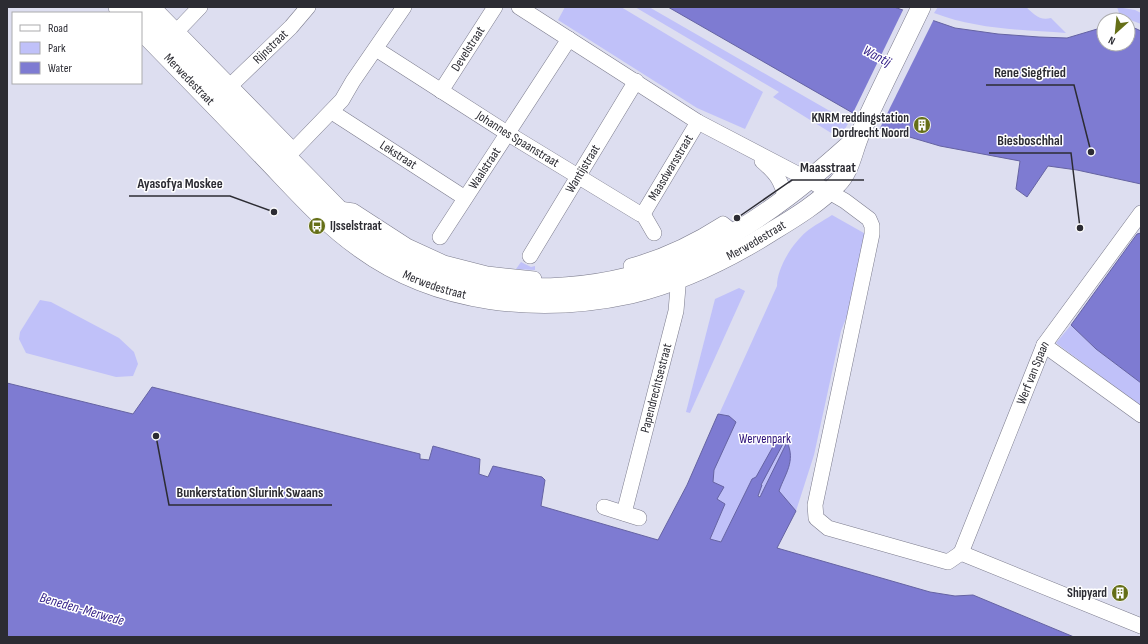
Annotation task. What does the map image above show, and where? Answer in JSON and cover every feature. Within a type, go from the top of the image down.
[{"type":"main road","name":"Merwedestraat","points":[[140,7],[216,86],[290,153],[338,209],[367,235],[399,269]]},
{"type":"main road","points":[[834,187],[853,154],[852,142],[921,7]]},
{"type":"main road","name":"Merwedestraat","points":[[142,31],[216,86],[325,220],[359,248],[425,283],[476,298],[525,304],[572,302],[630,294],[673,271],[709,246],[786,199],[852,142]]},
{"type":"main road","points":[[804,211],[812,197],[812,187],[808,179]]},
{"type":"main road","name":"Merwedestraat","points":[[673,271],[730,256],[804,211],[834,187]]},
{"type":"street","name":"Merwedestraat","points":[[154,7],[177,31],[216,86]]},
{"type":"street","points":[[177,31],[200,7]]},
{"type":"street","name":"Rijnstraat","points":[[216,86],[291,27],[308,7]]},
{"type":"street","points":[[290,153],[332,112],[404,7]]},
{"type":"street","name":"Develstraat","points":[[441,91],[495,7]]},
{"type":"street","points":[[519,7],[698,122],[808,179],[834,187],[849,204],[869,219],[872,226],[872,234],[815,505],[816,518],[828,528],[948,562],[961,553],[1141,626]]},
{"type":"street","name":"Waalstraat","points":[[440,237],[568,39]]},
{"type":"street","name":"Johannes Spaanstraat","points":[[376,49],[577,177],[640,214],[643,214]]},
{"type":"street","name":"Wantijstraat","points":[[530,256],[636,81]]},
{"type":"street","name":"Lekstraat","points":[[332,112],[465,198]]},
{"type":"street","name":"Maasdwarsstraat","points":[[643,214],[698,122]]},
{"type":"street","points":[[750,150],[774,171],[781,181],[786,199]]},
{"type":"street","name":"Merwedestraat","points":[[338,209],[353,211],[407,246],[444,263],[487,274],[546,280],[578,277],[633,266],[700,239],[724,224],[733,232]]},
{"type":"street","name":"Werf van Spaan","points":[[961,553],[1044,345],[1141,213]]},
{"type":"street","points":[[643,214],[654,233]]},
{"type":"street","name":"Papendrechtsestraat","points":[[624,513],[676,311],[678,287],[673,271]]},
{"type":"street","points":[[1044,345],[1141,415]]},
{"type":"street","points":[[604,507],[639,518]]},
{"type":"green space","points":[[565,7],[621,7],[763,92],[745,129],[697,108],[558,20]]},
{"type":"green space","points":[[635,7],[649,7],[849,122],[845,129],[836,136],[773,97],[779,92]]},
{"type":"green space","points":[[938,7],[1026,7],[1040,18],[1051,18],[1066,33],[982,26],[934,13]]},
{"type":"green space","points":[[1117,7],[1135,10],[1141,13],[1141,24],[1136,22],[1136,12],[1119,12]]},
{"type":"green space","name":"Wervenpark","points":[[832,215],[878,241],[874,247],[841,331],[814,455],[796,511],[747,489],[721,542],[710,539],[725,504],[687,485],[777,286],[782,264],[796,243],[806,232]]},
{"type":"green space","points":[[521,262],[531,267],[535,266],[535,270],[516,269]]},
{"type":"green space","points":[[739,288],[745,291],[690,413],[686,412],[715,299]]},
{"type":"green space","points":[[40,300],[51,302],[119,338],[134,352],[138,364],[133,376],[116,377],[26,353],[19,339],[20,332]]},
{"type":"green space","points":[[1071,325],[1096,349],[1141,383],[1141,406],[1056,343]]},
{"type":"water","name":"Wantij","points":[[668,7],[894,7],[955,28],[998,34],[1067,38],[1096,29],[1096,52],[1136,52],[1136,29],[1141,31],[1141,184],[1077,170],[1048,166],[1027,197],[1016,189],[1020,161],[940,146],[879,128]]},
{"type":"water","points":[[1141,233],[1141,383],[1096,349],[1071,325],[1137,234]]},
{"type":"water","name":"Beneden-Merwede","points":[[7,383],[133,414],[152,387],[420,454],[420,459],[429,460],[433,446],[480,459],[479,474],[488,477],[493,466],[542,477],[545,480],[541,506],[658,540],[687,485],[718,414],[729,416],[736,422],[714,470],[713,482],[724,487],[717,499],[725,504],[710,539],[721,542],[752,479],[756,477],[775,443],[779,441],[784,442],[761,485],[758,496],[760,497],[787,442],[790,461],[787,473],[779,491],[796,511],[777,548],[930,592],[955,596],[973,595],[1074,637],[7,637]]},
{"type":"pier","points":[[904,8],[934,19],[879,130],[852,115]]},
{"type":"place","name":"KNRM reddingstation Dordrecht Noord","points":[[922,125]]},
{"type":"place","name":"Rene Siegfried","points":[[1091,152]]},
{"type":"place","name":"Ayasofya Moskee","points":[[274,212]]},
{"type":"place","name":"Maasstraat","points":[[737,218]]},
{"type":"place","name":"IJsselstraat","points":[[317,226]]},
{"type":"place","name":"Biesboschhal","points":[[1080,228]]},
{"type":"place","name":"Bunkerstation Slurink Swaans","points":[[156,436]]},
{"type":"place","name":"Shipyard","points":[[1120,593]]}]
